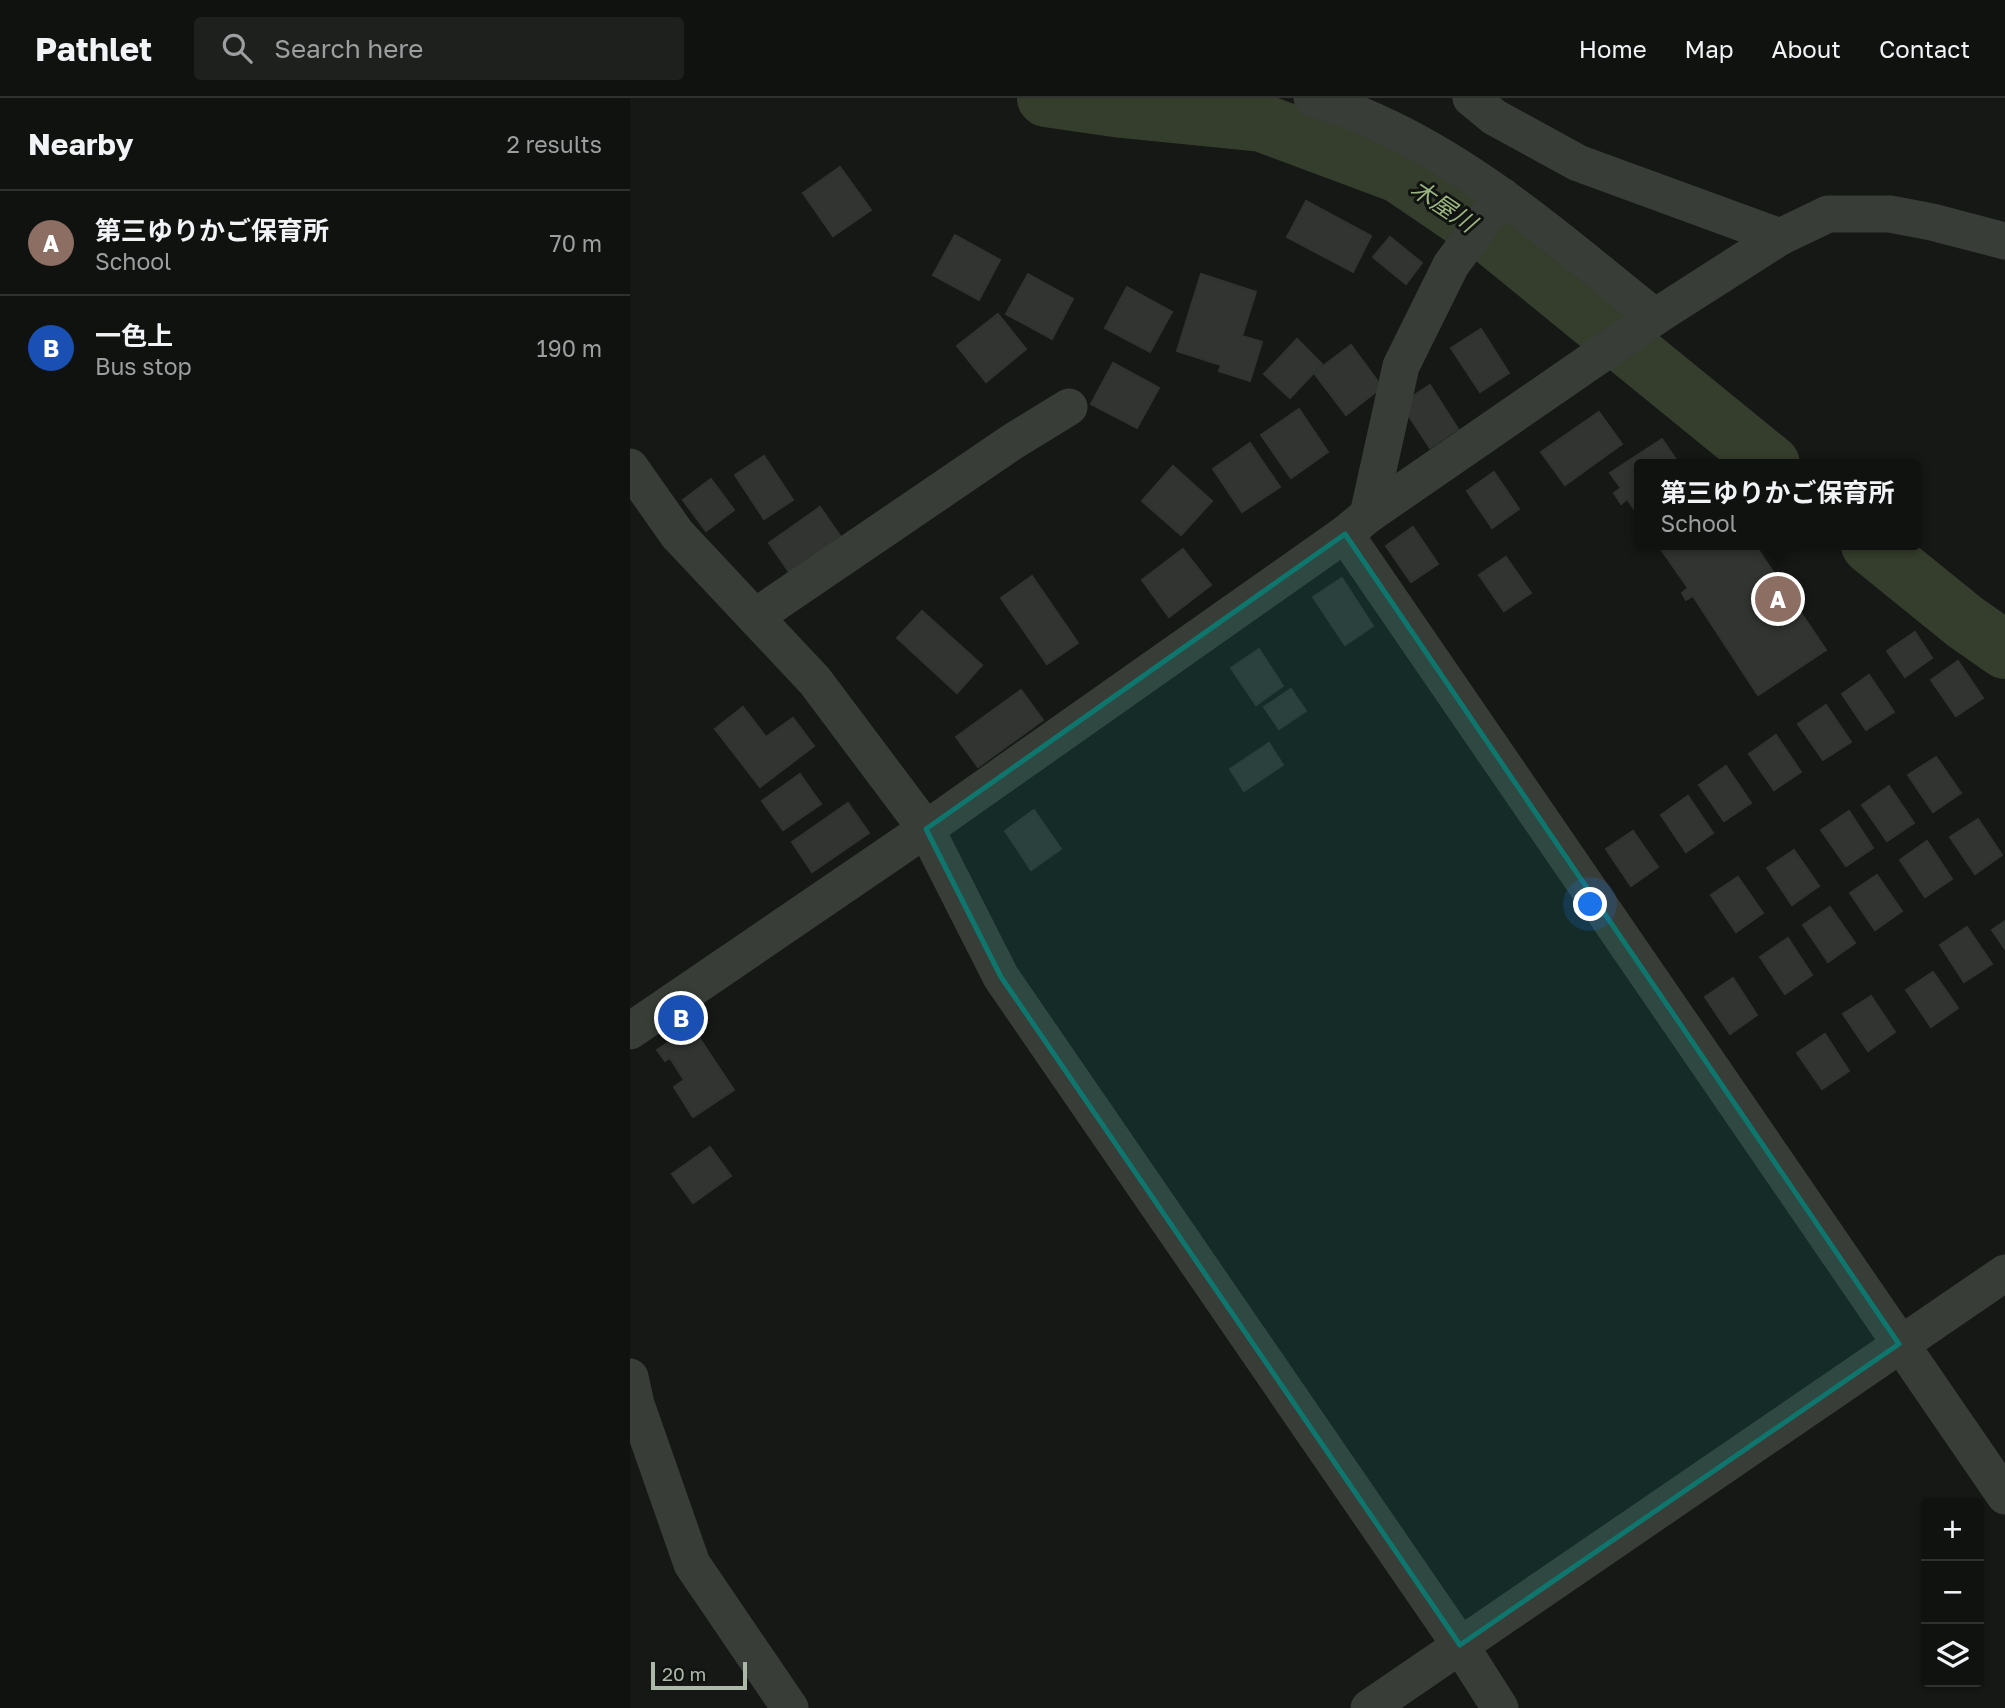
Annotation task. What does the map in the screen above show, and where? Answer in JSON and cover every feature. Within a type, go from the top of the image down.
[{"type":"street","points":[[1312,98],[1352,104],[1446,158],[1493,207],[1655,317]]},
{"type":"street","points":[[1471,98],[1494,117],[1578,163],[1780,237]]},
{"type":"street","points":[[1493,207],[1451,265],[1401,366],[1356,525],[1899,1344],[2005,1496]]},
{"type":"street","points":[[630,1031],[926,829],[1598,356],[1780,237],[1828,214],[1866,213],[1890,214],[1932,222],[2005,241]]},
{"type":"street","points":[[755,617],[1012,442],[1069,407]]},
{"type":"street","points":[[630,467],[677,534],[815,681],[926,829],[1002,977],[1460,1645],[1500,1708]]},
{"type":"street","points":[[1369,1708],[2005,1273]]},
{"type":"street","points":[[630,1377],[635,1404],[692,1564],[790,1708]]},
{"type":"highlighted area","points":[[1345,534],[1899,1344],[1460,1645],[1001,977],[926,829]]},
{"type":"building","points":[[840,167],[871,210],[833,236],[803,193]]},
{"type":"building","points":[[1306,201],[1371,236],[1353,272],[1287,237]]},
{"type":"building","points":[[955,235],[1000,260],[979,300],[933,275]]},
{"type":"building","points":[[1390,237],[1422,263],[1406,284],[1373,257]]},
{"type":"building","points":[[1028,274],[1073,299],[1052,339],[1006,314]]},
{"type":"building","points":[[1201,274],[1256,292],[1242,336],[1262,342],[1250,381],[1219,371],[1221,365],[1177,351]]},
{"type":"building","points":[[1127,287],[1172,312],[1150,352],[1105,328]]},
{"type":"building","points":[[998,314],[1026,349],[986,382],[957,346]]},
{"type":"building","points":[[1481,329],[1509,373],[1480,392],[1451,348]]},
{"type":"building","points":[[1297,339],[1322,364],[1290,398],[1264,374]]},
{"type":"building","points":[[1351,345],[1382,387],[1346,415],[1314,373]]},
{"type":"building","points":[[1113,363],[1159,388],[1137,428],[1091,404]]},
{"type":"building","points":[[1430,385],[1458,429],[1430,448],[1401,404]]},
{"type":"building","points":[[1299,409],[1328,452],[1291,478],[1261,435]]},
{"type":"building","points":[[1599,412],[1622,444],[1565,485],[1541,452]]},
{"type":"building","points":[[1662,439],[1676,459],[1634,459],[1634,509],[1627,499],[1621,504],[1614,493],[1621,488],[1610,473]]},
{"type":"building","points":[[1250,443],[1280,487],[1242,512],[1213,469]]},
{"type":"building","points":[[764,456],[793,500],[764,519],[735,475]]},
{"type":"building","points":[[1173,466],[1212,501],[1181,535],[1142,501]]},
{"type":"building","points":[[1494,472],[1519,509],[1492,528],[1467,491]]},
{"type":"building","points":[[711,479],[734,510],[706,531],[683,500]]},
{"type":"building","points":[[820,507],[845,543],[794,579],[769,543]]},
{"type":"building","points":[[1413,527],[1438,564],[1411,582],[1386,546]]},
{"type":"building","points":[[1183,549],[1211,585],[1169,617],[1142,580]]},
{"type":"building","points":[[1661,550],[1758,550],[1826,650],[1758,695],[1693,596],[1686,600],[1682,593],[1688,588]]},
{"type":"building","points":[[1506,557],[1531,593],[1504,611],[1479,575]]},
{"type":"building","points":[[1032,576],[1078,643],[1047,664],[1001,598]]},
{"type":"building","points":[[1342,578],[1373,626],[1345,645],[1313,597]]},
{"type":"building","points":[[922,611],[982,665],[957,693],[897,638]]},
{"type":"building","points":[[1915,632],[1932,658],[1905,677],[1887,651]]},
{"type":"building","points":[[1259,649],[1283,686],[1256,705],[1231,668]]},
{"type":"building","points":[[1958,661],[1983,698],[1956,716],[1931,680]]},
{"type":"building","points":[[1869,675],[1894,712],[1866,730],[1842,694]]},
{"type":"building","points":[[1291,689],[1306,711],[1279,729],[1264,707]]},
{"type":"building","points":[[1021,690],[1043,720],[978,767],[956,737]]},
{"type":"building","points":[[1826,705],[1851,742],[1823,760],[1798,724]]},
{"type":"building","points":[[743,707],[766,737],[793,718],[814,746],[760,787],[715,729]]},
{"type":"building","points":[[1776,735],[1801,772],[1774,790],[1749,754]]},
{"type":"building","points":[[1269,743],[1283,765],[1244,791],[1230,769]]},
{"type":"building","points":[[1936,757],[1961,793],[1933,812],[1908,775]]},
{"type":"building","points":[[1726,766],[1751,803],[1724,821],[1699,785]]},
{"type":"building","points":[[800,774],[821,804],[783,830],[762,801]]},
{"type":"building","points":[[1889,786],[1914,823],[1887,841],[1862,805]]},
{"type":"building","points":[[1688,796],[1713,833],[1686,852],[1661,815]]},
{"type":"building","points":[[848,803],[869,833],[812,872],[792,842]]},
{"type":"building","points":[[1034,810],[1061,849],[1031,870],[1005,831]]},
{"type":"building","points":[[1849,811],[1873,848],[1846,866],[1821,830]]},
{"type":"building","points":[[1978,819],[2002,855],[1975,874],[1950,837]]},
{"type":"building","points":[[1633,831],[1658,867],[1631,886],[1606,849]]},
{"type":"building","points":[[1927,841],[1952,879],[1925,897],[1900,860]]},
{"type":"building","points":[[1794,850],[1819,886],[1792,905],[1767,868]]},
{"type":"building","points":[[1877,875],[1902,911],[1875,930],[1850,893]]},
{"type":"building","points":[[1738,877],[1763,913],[1736,932],[1711,895]]},
{"type":"building","points":[[1830,907],[1855,943],[1828,962],[1803,925]]},
{"type":"building","points":[[2005,921],[2005,949],[1992,930]]},
{"type":"building","points":[[1967,927],[1992,964],[1964,982],[1940,945]]},
{"type":"building","points":[[1788,938],[1812,975],[1785,994],[1760,957]]},
{"type":"building","points":[[1933,972],[1958,1008],[1931,1027],[1906,990]]},
{"type":"building","points":[[1733,978],[1757,1015],[1730,1034],[1705,997]]},
{"type":"building","points":[[1871,996],[1895,1032],[1868,1051],[1843,1014]]},
{"type":"building","points":[[692,1027],[734,1090],[693,1117],[674,1087],[684,1080],[670,1058],[665,1061],[657,1050]]},
{"type":"building","points":[[1825,1034],[1849,1071],[1822,1089],[1797,1053]]},
{"type":"building","points":[[710,1147],[731,1176],[693,1203],[672,1174]]},
{"type":"waterway","name":"木屋川","points":[[1046,98],[1122,109],[1262,123],[1399,174],[1496,240],[1765,459]]},
{"type":"waterway","name":"木屋川","points":[[1876,550],[1965,622],[2005,650]]},
{"type":"place","name":"第三ゆりかご保育所","points":[[1778,599]]},
{"type":"place","name":"一色上","points":[[681,1018]]}]
